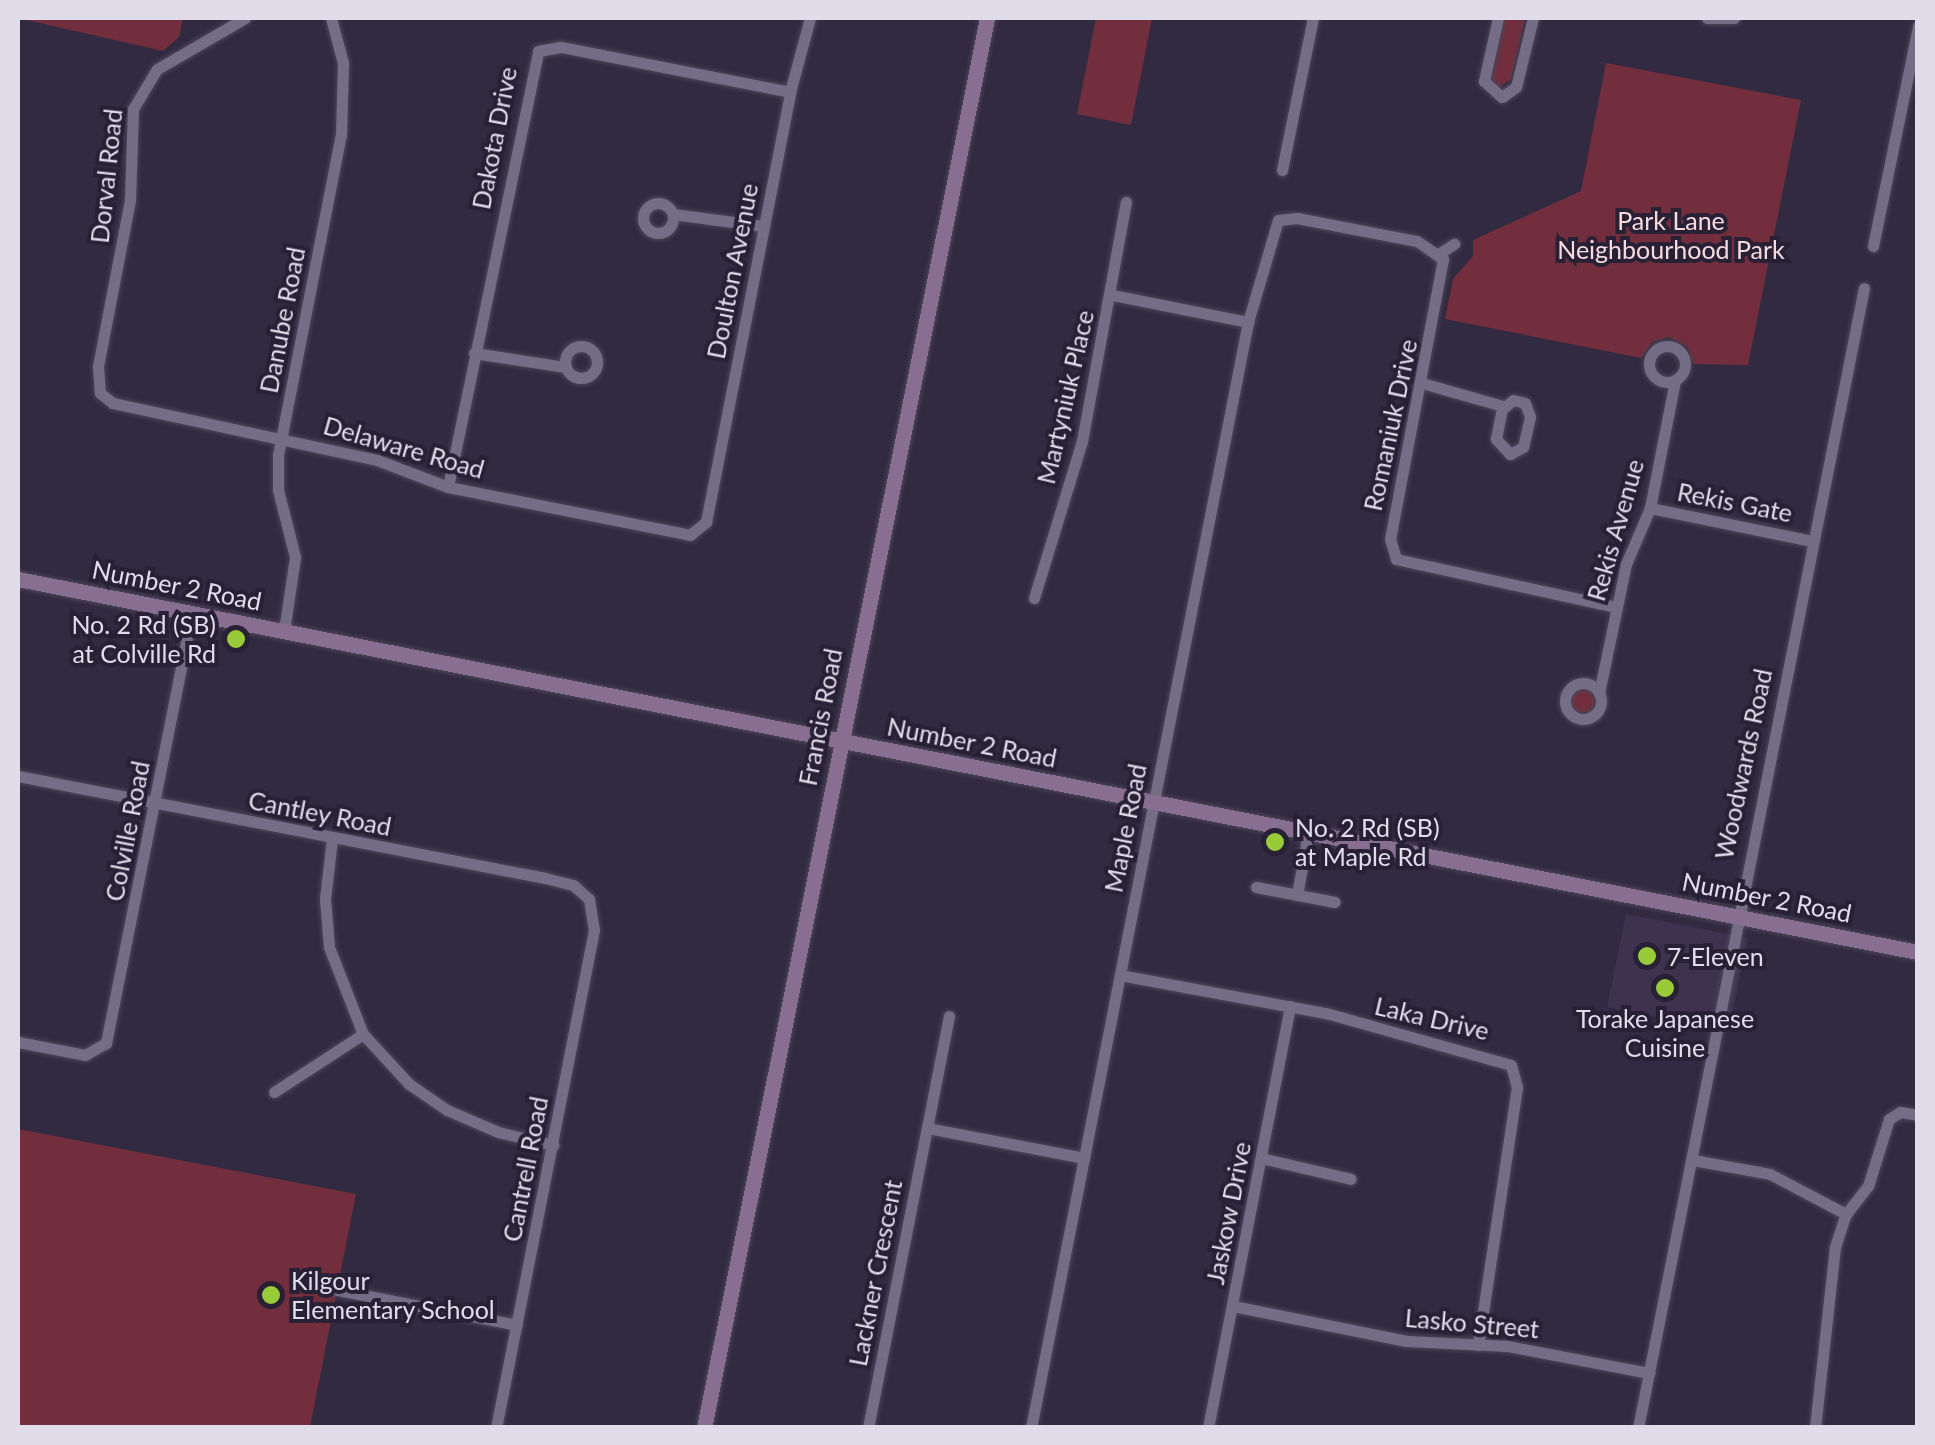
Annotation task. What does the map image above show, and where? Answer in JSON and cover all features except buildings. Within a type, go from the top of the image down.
[{"type":"main road","name":"Francis Road","points":[[704,1428],[987,18]]},
{"type":"main road","name":"Number 2 Road","points":[[18,579],[1918,952]]},
{"type":"street","name":"Dorval Road","points":[[100,392],[98,366],[130,200],[133,108],[158,70],[244,18]]},
{"type":"street","name":"Danube Road","points":[[284,631],[295,557],[278,490],[281,437],[341,135],[342,62],[331,18]]},
{"type":"street","name":"Doulton Avenue","points":[[699,534],[790,92],[810,18]]},
{"type":"street","points":[[1282,170],[1313,18]]},
{"type":"street","points":[[1498,18],[1484,81],[1502,97],[1516,87],[1533,18]]},
{"type":"street","points":[[1707,18],[1734,18]]},
{"type":"street","points":[[1873,246],[1918,26]]},
{"type":"street","name":"Dakota Drive","points":[[448,487],[538,51],[561,47],[790,92]]},
{"type":"street","name":"Martyniuk Place","points":[[1034,598],[1078,457],[1112,295],[1126,202]]},
{"type":"street","points":[[673,214],[764,226]]},
{"type":"street","name":"Maple Road","points":[[1031,1428],[1152,803],[1268,238],[1278,220],[1296,218],[1417,241],[1440,254]]},
{"type":"street","points":[[1440,254],[1454,244]]},
{"type":"street","name":"Romaniuk Drive","points":[[1440,254],[1443,274],[1387,554],[1410,565],[1616,606]]},
{"type":"street","name":"Woodwards Road","points":[[1638,1428],[1864,288]]},
{"type":"street","points":[[1112,295],[1248,322]]},
{"type":"street","points":[[474,353],[566,367]]},
{"type":"street","name":"Rekis Avenue","points":[[1599,692],[1630,550],[1650,508],[1675,380]]},
{"type":"street","points":[[1422,383],[1503,406],[1518,400],[1530,412],[1525,444],[1515,453],[1496,444],[1503,406]]},
{"type":"street","name":"Delaware Road","points":[[100,392],[113,404],[384,462],[448,487],[699,534]]},
{"type":"street","name":"Rekis Gate","points":[[1650,508],[1812,540]]},
{"type":"street","name":"Colville Road","points":[[18,1042],[97,1052],[115,1010],[192,614]]},
{"type":"street","name":"Cantley Road","points":[[18,776],[566,883],[584,893],[596,918]]},
{"type":"street","points":[[1296,895],[1308,834]]},
{"type":"street","points":[[332,838],[325,899],[329,947],[363,1034],[409,1084],[447,1110],[498,1132],[552,1144]]},
{"type":"street","points":[[1256,887],[1335,902]]},
{"type":"street","name":"Cantrell Road","points":[[496,1428],[596,918]]},
{"type":"street","name":"Laka Drive","points":[[1120,975],[1290,1006],[1492,1055],[1516,1075],[1478,1345]]},
{"type":"street","name":"Jaskow Drive","points":[[1208,1428],[1290,1006]]},
{"type":"street","name":"Lackner Crescent","points":[[868,1428],[948,1016]]},
{"type":"street","points":[[274,1092],[363,1034]]},
{"type":"street","points":[[1815,1428],[1826,1295],[1846,1214],[1868,1186],[1889,1119],[1900,1112],[1918,1115]]},
{"type":"street","points":[[927,1128],[1084,1158]]},
{"type":"street","points":[[1261,1158],[1351,1179]]},
{"type":"street","points":[[1693,1160],[1770,1174],[1846,1214]]},
{"type":"street","points":[[337,1290],[517,1325]]},
{"type":"street","name":"Lasko Street","points":[[1233,1306],[1408,1341],[1478,1345],[1648,1372]]},
{"type":"shaded area","points":[[1626,914],[1748,938],[1729,1031],[1607,1007]]},
{"type":"green space","points":[[18,18],[183,18],[179,37],[163,51]]},
{"type":"green space","points":[[1096,18],[1152,18],[1131,125],[1077,114]]},
{"type":"green space","points":[[1505,18],[1525,18],[1511,79],[1500,87],[1492,79]]},
{"type":"green space","name":"Park Lane Neighbourhood Park","points":[[1606,63],[1801,100],[1748,365],[1693,364],[1688,347],[1669,337],[1652,342],[1641,358],[1445,319],[1453,279],[1473,256],[1473,240],[1581,191]]},
{"type":"green space","points":[[1583,689],[1595,701],[1583,713],[1571,701]]},
{"type":"green space","points":[[18,1129],[356,1194],[310,1427],[18,1427]]},
{"type":"place","name":"No. 2 Rd (SB) at Colville Rd","points":[[236,639]]},
{"type":"place","name":"No. 2 Rd (SB) at Maple Rd","points":[[1275,842]]},
{"type":"place","name":"7-Eleven","points":[[1647,956]]},
{"type":"place","name":"Torake Japanese Cuisine","points":[[1665,988]]},
{"type":"place","name":"Kilgour Elementary School","points":[[271,1295]]}]
